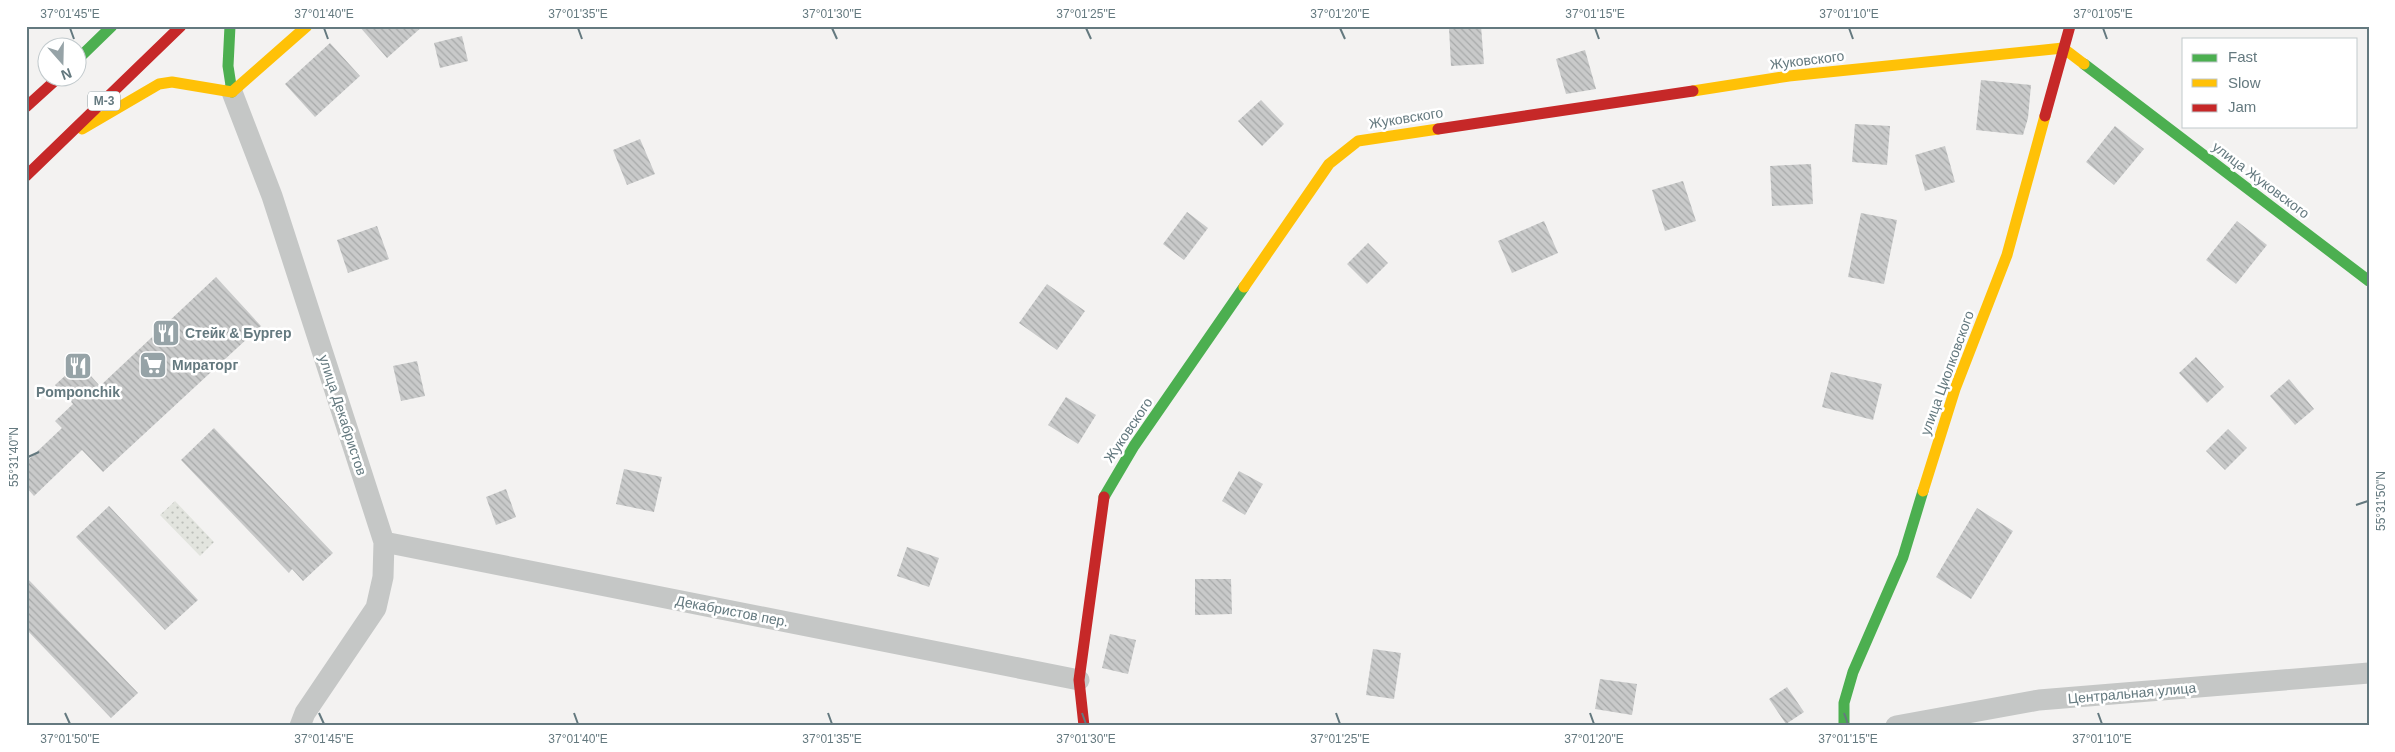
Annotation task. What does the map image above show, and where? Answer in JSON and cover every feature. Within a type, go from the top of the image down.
[{"type":"main road","points":[[88,49],[112,26]]},
{"type":"main road","name":"М-3","points":[[26,176],[181,26]]},
{"type":"main road","points":[[230,26],[228,50],[232,92]]},
{"type":"main road","points":[[232,92],[307,26]]},
{"type":"main road","name":"улица Циолковского","points":[[1844,726],[1844,703],[1853,672],[1903,557],[1956,389],[2007,255],[2070,26]]},
{"type":"main road","name":"улица Жуковского","points":[[2063,48],[2369,281]]},
{"type":"main road","name":"Жуковского","points":[[1084,726],[1079,680],[1105,492],[1134,446],[1329,164],[1358,141],[1790,76],[2063,48]]},
{"type":"main road","points":[[228,50],[232,61],[241,67],[252,70],[262,66]]},
{"type":"main road","points":[[61,143],[159,84],[172,82],[232,92]]},
{"type":"main road","points":[[26,107],[47,88]]},
{"type":"street","name":"улица Декабристов","points":[[232,92],[272,196],[384,542],[385,563],[381,596],[376,608],[306,713],[300,726]]},
{"type":"street","name":"Декабристов пер.","points":[[384,542],[1079,680]]},
{"type":"street","name":"Центральная улица","points":[[1896,726],[2039,700],[2369,673]]},
{"type":"shaded area","points":[[175,501],[214,542],[200,556],[160,515]]},
{"type":"building","points":[[359,26],[423,26],[387,58]]},
{"type":"building","points":[[1481,26],[1484,64],[1451,66],[1449,28]]},
{"type":"building","points":[[462,36],[468,61],[440,68],[434,43]]},
{"type":"building","points":[[330,43],[360,76],[315,117],[285,84]]},
{"type":"building","points":[[1585,50],[1596,89],[1566,94],[1556,59]]},
{"type":"building","points":[[1981,80],[2031,85],[2028,118],[2023,135],[1976,130]]},
{"type":"building","points":[[1261,100],[1284,124],[1262,146],[1238,121]]},
{"type":"building","points":[[1855,124],[1890,126],[1887,165],[1852,162]]},
{"type":"building","points":[[2115,126],[2144,149],[2114,185],[2086,162]]},
{"type":"building","points":[[640,139],[655,174],[627,185],[613,150]]},
{"type":"building","points":[[1945,146],[1955,182],[1925,191],[1915,155]]},
{"type":"building","points":[[1811,164],[1813,204],[1772,206],[1770,166]]},
{"type":"building","points":[[1683,181],[1696,221],[1665,231],[1652,190]]},
{"type":"building","points":[[1187,212],[1208,228],[1184,260],[1163,244]]},
{"type":"building","points":[[1861,213],[1897,220],[1884,284],[1848,277]]},
{"type":"building","points":[[1544,221],[1558,253],[1512,273],[1498,241]]},
{"type":"building","points":[[2237,221],[2267,245],[2236,284],[2206,260]]},
{"type":"building","points":[[377,226],[389,259],[348,273],[337,240]]},
{"type":"building","points":[[1368,243],[1388,263],[1367,284],[1347,264]]},
{"type":"building","points":[[216,277],[261,326],[103,472],[82,450],[34,496],[26,487],[26,462],[62,428],[55,421],[73,404],[55,385],[79,363],[100,386]]},
{"type":"building","points":[[1047,284],[1085,311],[1057,350],[1019,323]]},
{"type":"building","points":[[2196,357],[2224,387],[2207,403],[2179,373]]},
{"type":"building","points":[[417,361],[425,396],[401,401],[393,366]]},
{"type":"building","points":[[1831,372],[1882,384],[1873,420],[1822,407]]},
{"type":"building","points":[[2289,379],[2314,409],[2295,425],[2270,396]]},
{"type":"building","points":[[1066,397],[1096,415],[1078,444],[1048,425]]},
{"type":"building","points":[[214,428],[333,553],[303,581],[292,569],[289,573],[181,460]]},
{"type":"building","points":[[2228,429],[2247,448],[2225,470],[2206,451]]},
{"type":"building","points":[[624,469],[662,477],[654,512],[616,504]]},
{"type":"building","points":[[1239,471],[1263,484],[1245,515],[1222,501]]},
{"type":"building","points":[[506,489],[516,517],[496,525],[486,497]]},
{"type":"building","points":[[109,506],[198,600],[165,630],[76,537]]},
{"type":"building","points":[[1977,508],[2013,531],[1971,599],[1936,577]]},
{"type":"building","points":[[907,547],[939,558],[929,587],[897,576]]},
{"type":"building","points":[[26,577],[138,693],[111,718],[26,629]]},
{"type":"building","points":[[1195,579],[1231,579],[1232,614],[1195,615]]},
{"type":"building","points":[[1110,634],[1136,640],[1128,674],[1102,668]]},
{"type":"building","points":[[1373,649],[1401,653],[1394,699],[1366,695]]},
{"type":"building","points":[[1600,679],[1637,684],[1632,715],[1595,709]]},
{"type":"building","points":[[1787,687],[1804,712],[1786,724],[1769,699]]},
{"type":"traffic: fast","points":[[88,49],[112,26]]},
{"type":"traffic: fast","points":[[230,26],[228,66],[232,92]]},
{"type":"traffic: fast","points":[[2084,64],[2369,281]]},
{"type":"traffic: fast","points":[[1104,497],[1134,446],[1244,287]]},
{"type":"traffic: fast","points":[[1844,726],[1844,703],[1853,672],[1903,557],[1923,491]]},
{"type":"traffic: slow","points":[[232,92],[307,26]]},
{"type":"traffic: slow","points":[[1693,91],[1789,76],[2063,48],[2084,64]]},
{"type":"traffic: slow","points":[[82,129],[159,84],[172,82],[232,92]]},
{"type":"traffic: slow","points":[[1923,491],[1955,389],[2007,255],[2045,116]]},
{"type":"traffic: slow","points":[[1244,287],[1329,164],[1358,141],[1438,129]]},
{"type":"traffic: jam","points":[[26,176],[181,26]]},
{"type":"traffic: jam","points":[[2045,116],[2070,26]]},
{"type":"traffic: jam","points":[[26,107],[47,88]]},
{"type":"traffic: jam","points":[[1438,129],[1693,91]]},
{"type":"traffic: jam","points":[[1084,726],[1079,680],[1104,497]]},
{"type":"place","name":"Стейк & Бургер","points":[[166,333]]},
{"type":"place","name":"Мираторг","points":[[153,365]]},
{"type":"place","name":"Pomponchik","points":[[78,366]]}]
